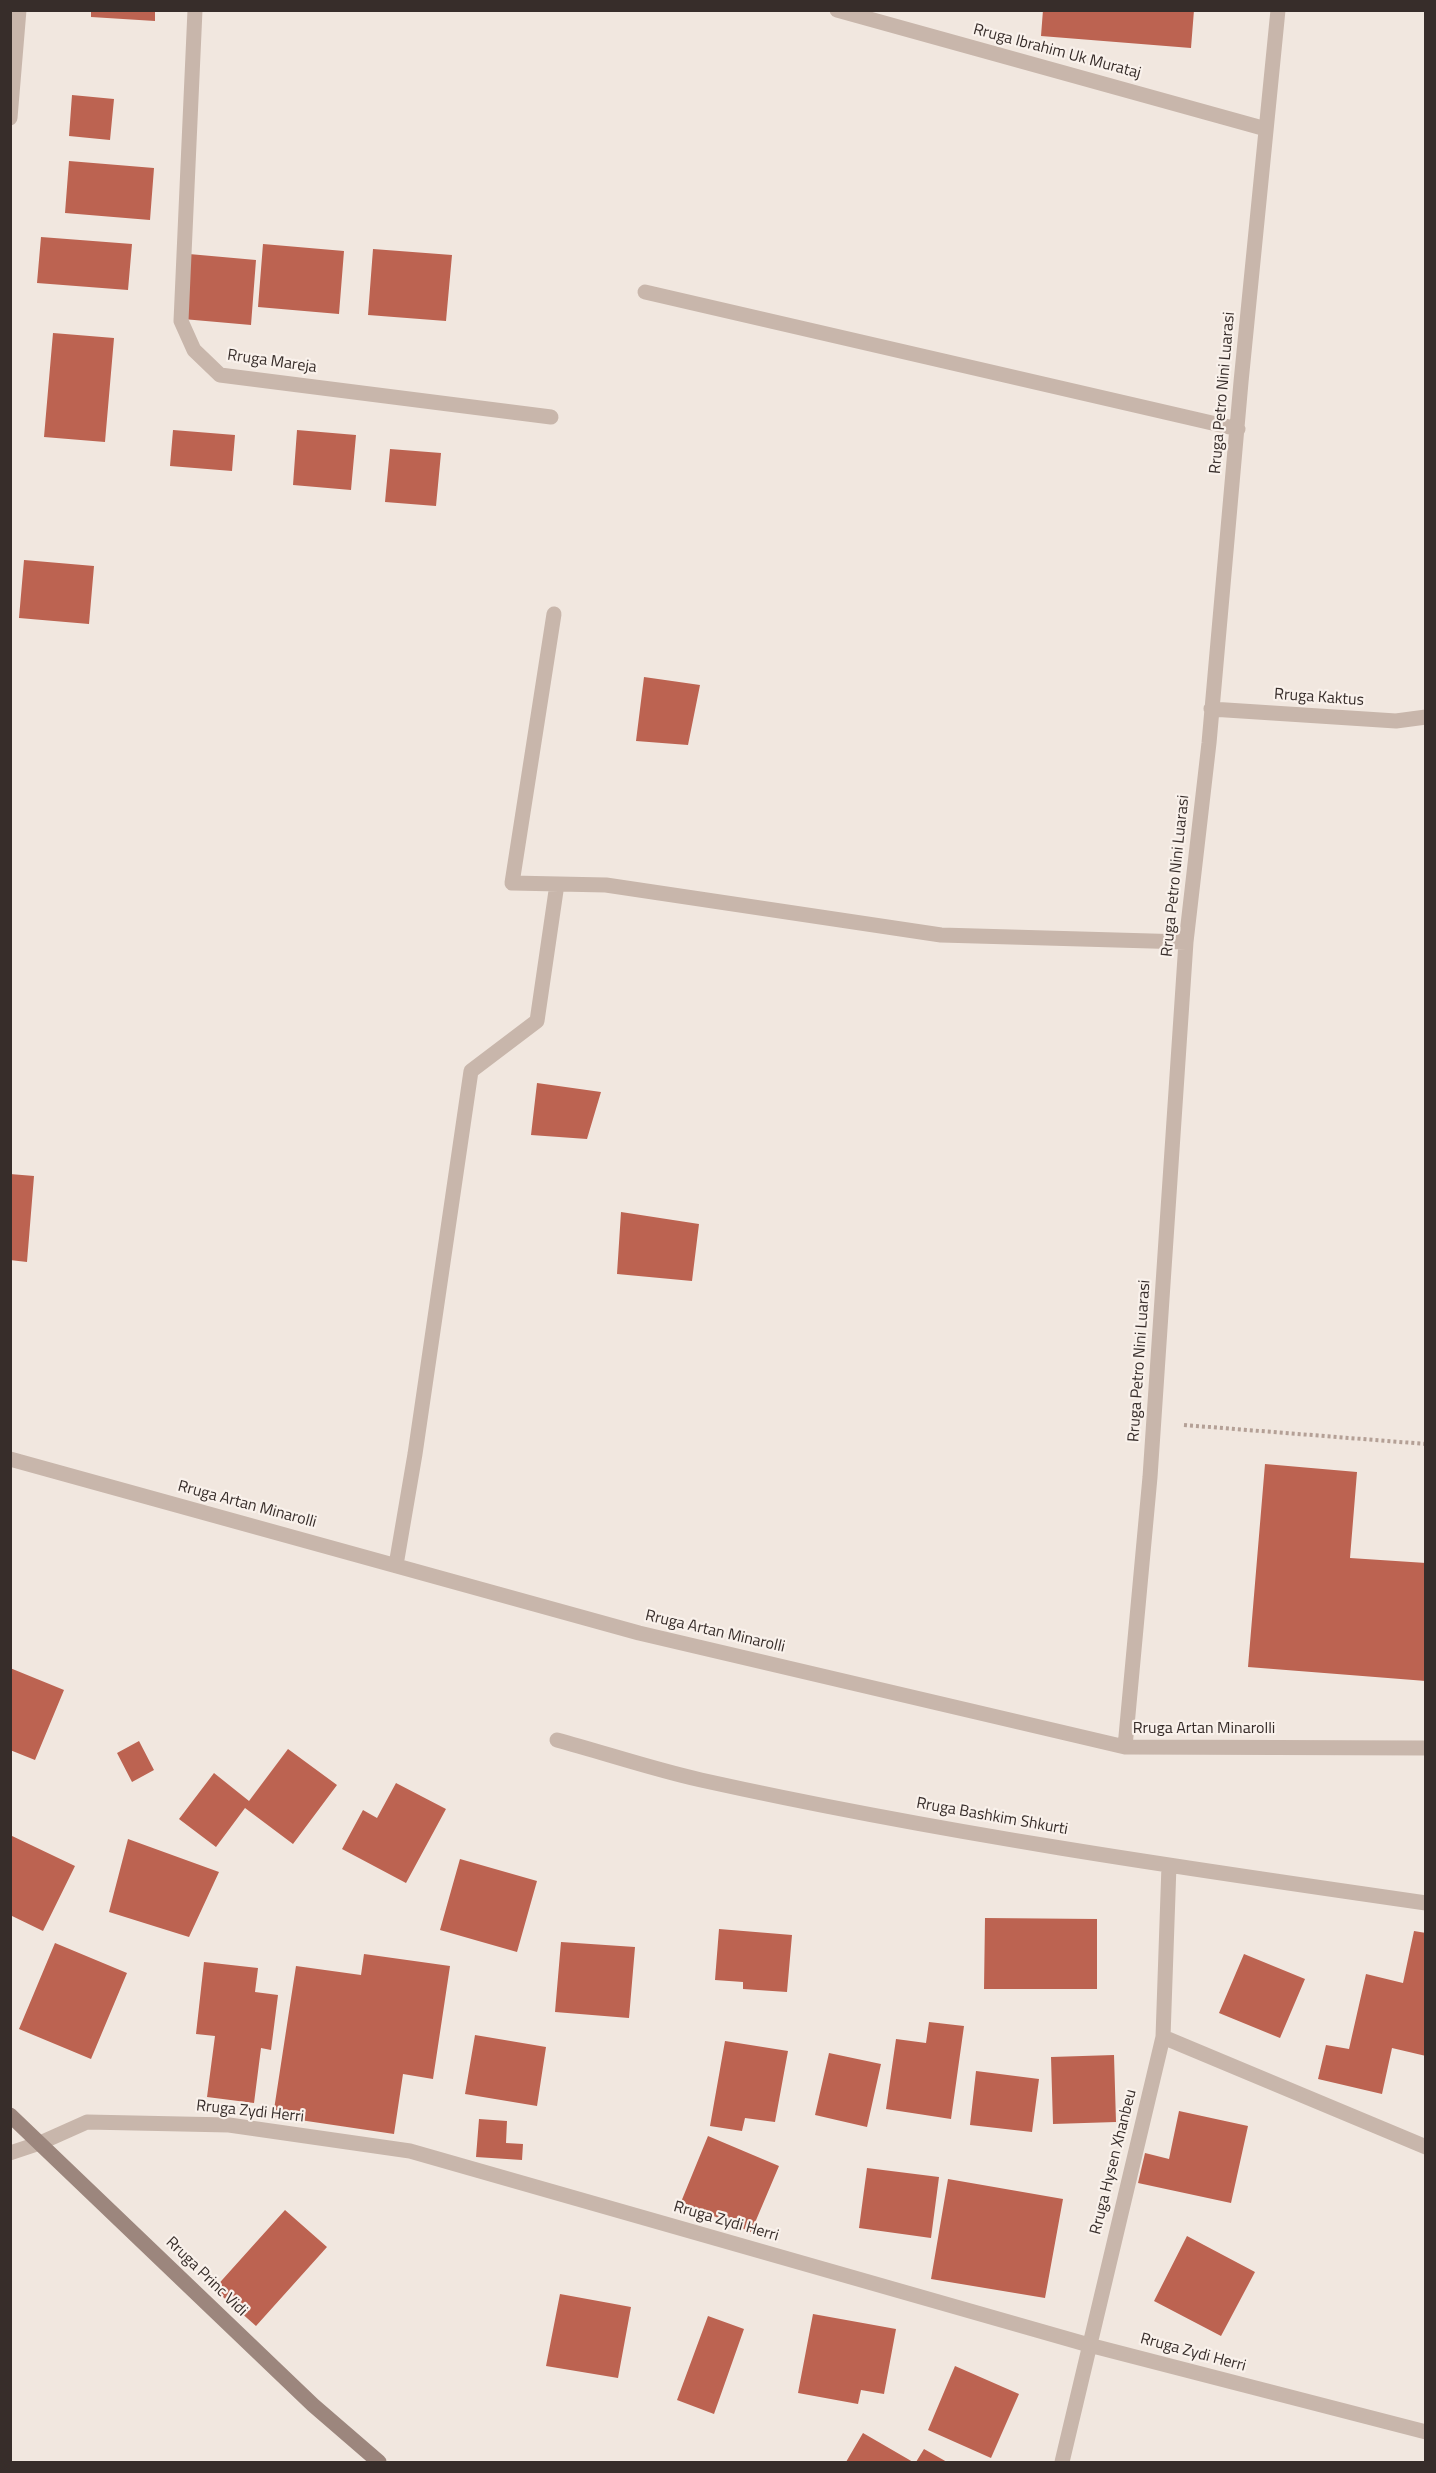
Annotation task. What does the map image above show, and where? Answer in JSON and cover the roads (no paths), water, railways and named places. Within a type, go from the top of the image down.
[{"type":"street","points":[[10,118],[19,10]]},
{"type":"street","name":"Rruga Mareja","points":[[195,10],[181,321],[194,350],[220,375],[551,417]]},
{"type":"street","name":"Rruga Ibrahim Uk Murataj","points":[[837,10],[1266,129]]},
{"type":"street","name":"Rruga Petro Nini Luarasi","points":[[1125,1747],[1154,1423],[1186,942],[1211,709],[1278,10]]},
{"type":"street","points":[[645,292],[1238,429]]},
{"type":"street","points":[[554,614],[512,883],[606,885],[941,935],[1186,942]]},
{"type":"street","name":"Rruga Kaktus","points":[[1211,709],[1396,721],[1425,717]]},
{"type":"street","points":[[396,1565],[415,1454],[471,1071],[537,1021],[557,884]]},
{"type":"street","name":"Rruga Artan Minarolli","points":[[10,1459],[639,1633],[1125,1747],[1425,1748]]},
{"type":"street","name":"Rruga Bashkim Shkurti","points":[[557,1740],[710,1782],[850,1810],[1168,1866],[1425,1904]]},
{"type":"street","name":"Rruga Hysen Xhanbeu","points":[[1062,2463],[1163,2037],[1168,1866]]},
{"type":"street","points":[[1163,2037],[1425,2148]]},
{"type":"street","name":"Rruga Princ Vidi","points":[[10,2115],[313,2405],[379,2463]]},
{"type":"street","name":"Rruga Zydi Herri","points":[[10,2153],[40,2143],[87,2122],[229,2125],[410,2151],[1089,2345],[1425,2432]]}]
